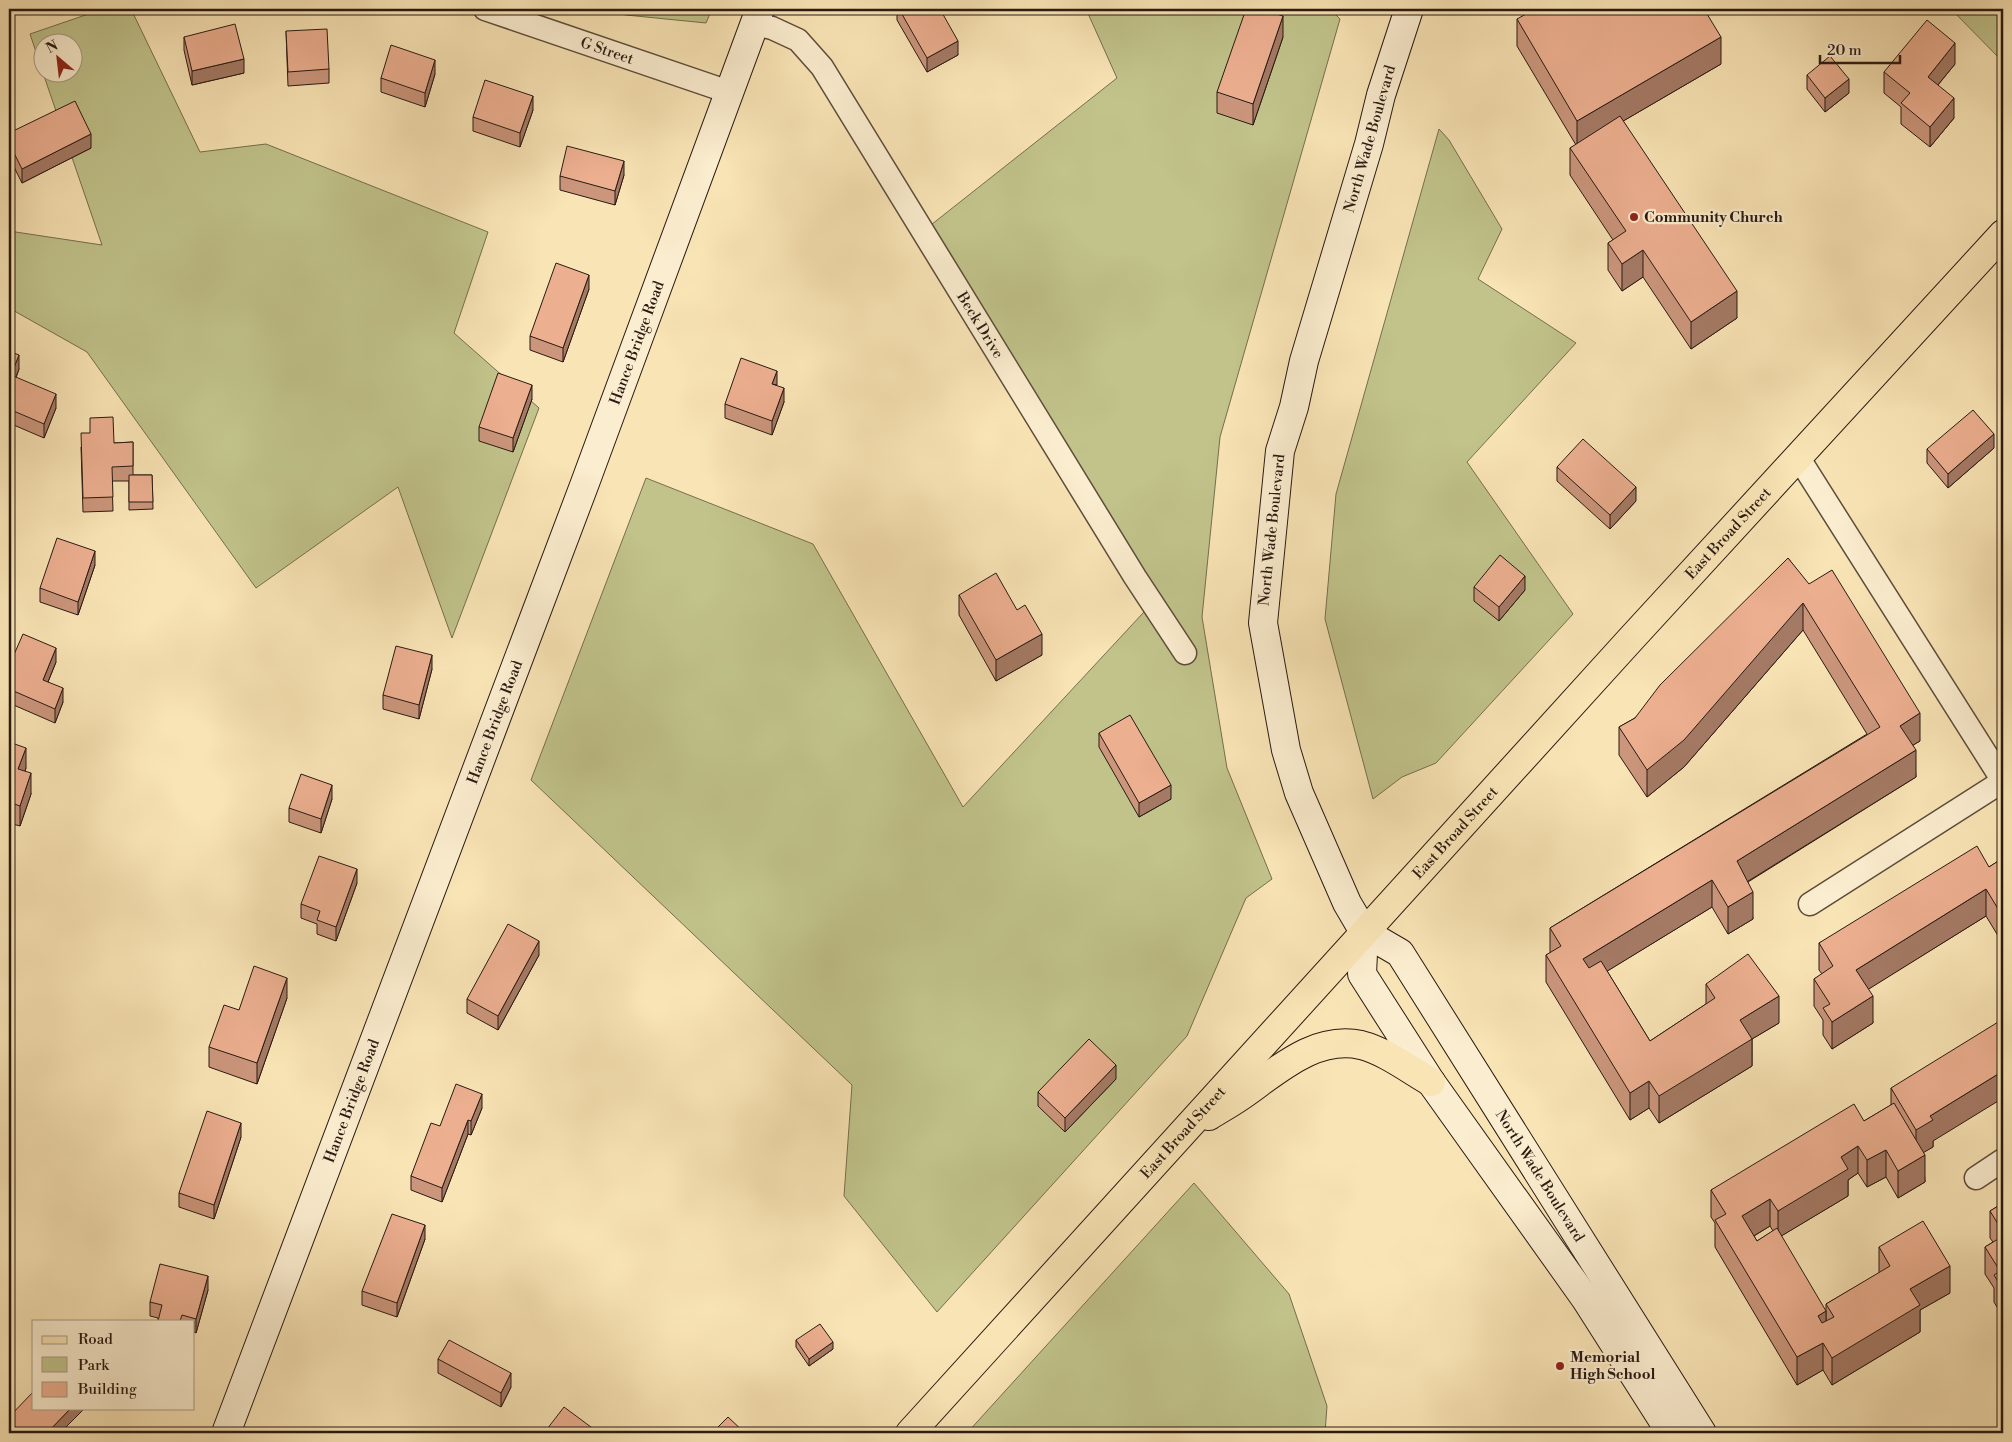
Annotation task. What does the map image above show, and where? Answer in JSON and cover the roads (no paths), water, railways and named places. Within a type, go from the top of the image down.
[{"type":"main road","name":"North Wade Boulevard","points":[[1409,9],[1381,95],[1350,210],[1304,361],[1294,406],[1280,451],[1263,623],[1286,750],[1299,793],[1347,903],[1364,932],[1400,953],[1702,1433]]},
{"type":"main road","name":"Hance Bridge Road","points":[[226,1433],[585,483],[757,16]]},
{"type":"main road","name":"East Broad Street","points":[[910,1433],[1364,932],[2003,234]]},
{"type":"main road","name":"North Wade Boulevard","points":[[1364,932],[1362,974],[1431,1082],[1585,1298],[1671,1433]]},
{"type":"main road","points":[[1182,1132],[1242,1096],[1281,1066],[1306,1052],[1334,1045],[1360,1045],[1389,1058],[1431,1082]]},
{"type":"street","name":"G Street","points":[[485,9],[729,92]]},
{"type":"street","name":"Beck Drive","points":[[757,16],[772,28],[798,40],[822,67],[1130,568],[1186,653]]},
{"type":"street","points":[[1798,457],[2003,781],[1810,904]]},
{"type":"street","points":[[1976,1178],[2003,1160]]},
{"type":"place","name":"Community Church","points":[[1634,217]]},
{"type":"place","name":"Memorial High School","points":[[1560,1366]]}]
